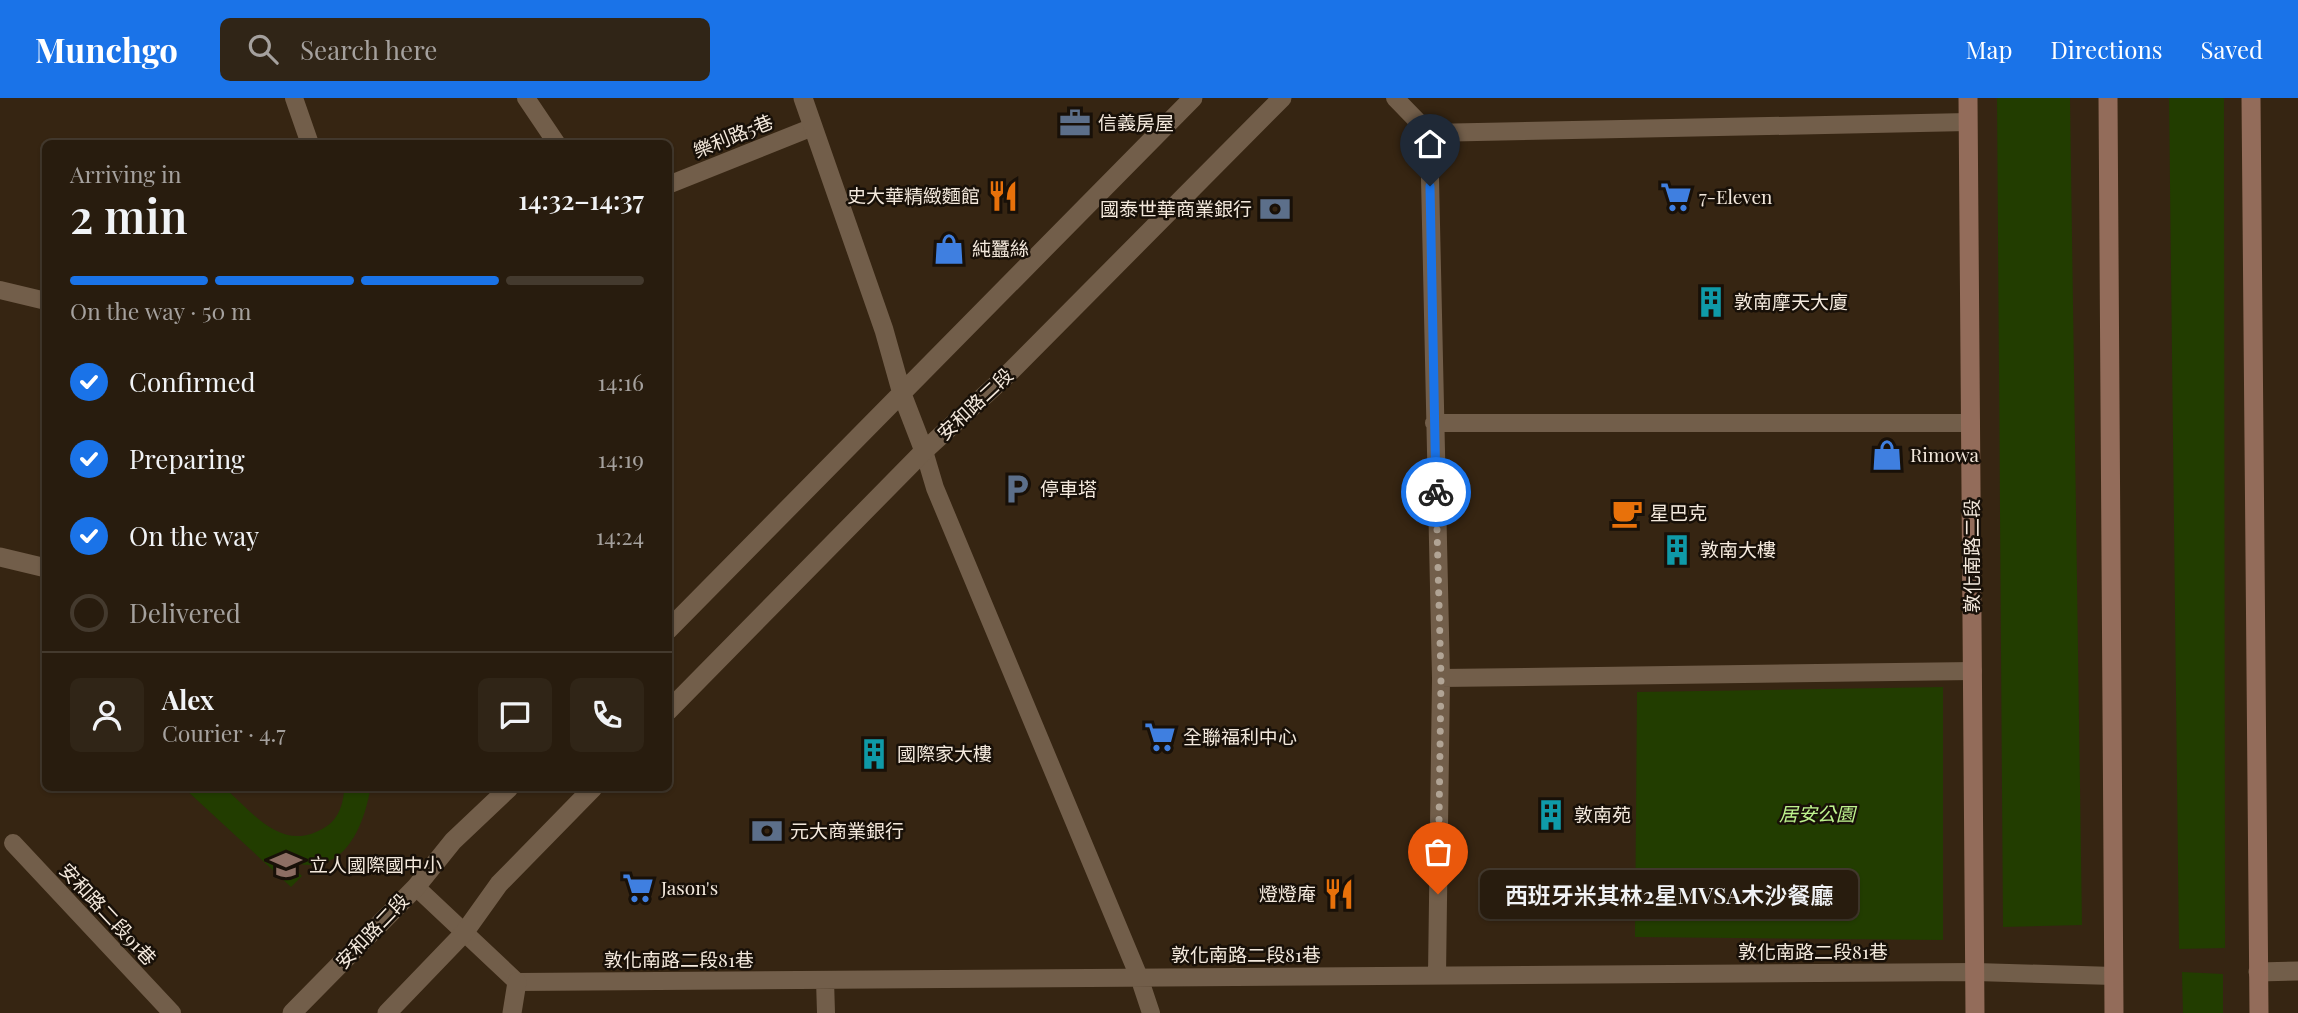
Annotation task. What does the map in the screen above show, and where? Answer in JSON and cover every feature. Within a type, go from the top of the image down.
[{"type":"main road","name":"敦化南路二段","points":[[1968,98],[1975,1013]]},
{"type":"main road","points":[[2108,98],[2114,1013]]},
{"type":"main road","points":[[2250,98],[2259,1013]]},
{"type":"street","points":[[803,98],[884,330],[902,394],[924,451]]},
{"type":"street","points":[[672,626],[1194,98]]},
{"type":"street","name":"安和路二段","points":[[672,707],[924,451],[1008,374],[1282,98]]},
{"type":"street","points":[[0,557],[42,567]]},
{"type":"street","name":"安和路二段","points":[[292,1013],[416,887],[453,841],[506,791]]},
{"type":"street","points":[[387,1013],[464,933],[499,884],[590,791]]},
{"type":"street","points":[[2258,972],[2298,971]]},
{"type":"street","points":[[512,1013],[517,982]]},
{"type":"lane","points":[[295,98],[309,140]]},
{"type":"lane","points":[[526,98],[554,140]]},
{"type":"lane","points":[[1395,98],[1429,133],[1441,678],[1437,975]]},
{"type":"lane","points":[[1429,133],[1968,122]]},
{"type":"lane","name":"樂利路5巷","points":[[672,183],[813,127]]},
{"type":"lane","points":[[0,289],[42,300]]},
{"type":"lane","points":[[1434,423],[1971,423]]},
{"type":"lane","points":[[924,451],[940,501],[1139,977],[1151,1013]]},
{"type":"lane","points":[[1441,678],[1973,671]]},
{"type":"lane","name":"安和路二段91巷","points":[[13,843],[172,1013]]},
{"type":"lane","points":[[416,887],[517,982]]},
{"type":"lane","name":"敦化南路二段81巷","points":[[517,982],[1976,972],[2114,976]]},
{"type":"lane","points":[[825,980],[826,1013]]},
{"type":"green space","points":[[1997,98],[2070,98],[2082,925],[2003,927]]},
{"type":"green space","points":[[2169,98],[2224,98],[2225,948],[2179,949]]},
{"type":"green space","name":"居安公園","points":[[1943,687],[1943,940],[1635,937],[1637,692]]},
{"type":"green space","points":[[187,791],[228,791],[271,828],[297,836],[312,834],[331,823],[340,809],[344,791],[370,791],[353,838],[333,859],[304,865],[285,860],[302,876],[291,887]]},
{"type":"green space","points":[[2182,972],[2223,974],[2223,1013],[2183,1013]]},
{"type":"way so far","points":[[1436,492],[1441,678],[1438,894]]},
{"type":"place","name":"信義房屋","points":[[1075,123]]},
{"type":"place","name":"史大華精緻麵館","points":[[1003,196]]},
{"type":"place","name":"7-Eleven","points":[[1676,197]]},
{"type":"place","name":"國泰世華商業銀行","points":[[1275,209]]},
{"type":"place","name":"純蠶絲","points":[[949,249]]},
{"type":"place","name":"敦南摩天大廈","points":[[1711,302]]},
{"type":"place","name":"Rimowa","points":[[1887,455]]},
{"type":"place","name":"停車塔","points":[[1017,489]]},
{"type":"place","name":"星巴克","points":[[1627,513]]},
{"type":"place","name":"敦南大樓","points":[[1677,550]]},
{"type":"place","name":"全聯福利中心","points":[[1160,737]]},
{"type":"place","name":"國際家大樓","points":[[874,754]]},
{"type":"place","name":"敦南苑","points":[[1551,815]]},
{"type":"place","name":"元大商業銀行","points":[[767,831]]},
{"type":"place","name":"立人國際國中小","points":[[286,865]]},
{"type":"place","name":"Jason's","points":[[638,888]]},
{"type":"place","name":"燈燈庵","points":[[1339,894]]},
{"type":"place","name":"西班牙米其林2星MVSA木沙餐廳","points":[[1438,894]]},
{"type":"route","points":[[1430,186],[1436,492]]}]
